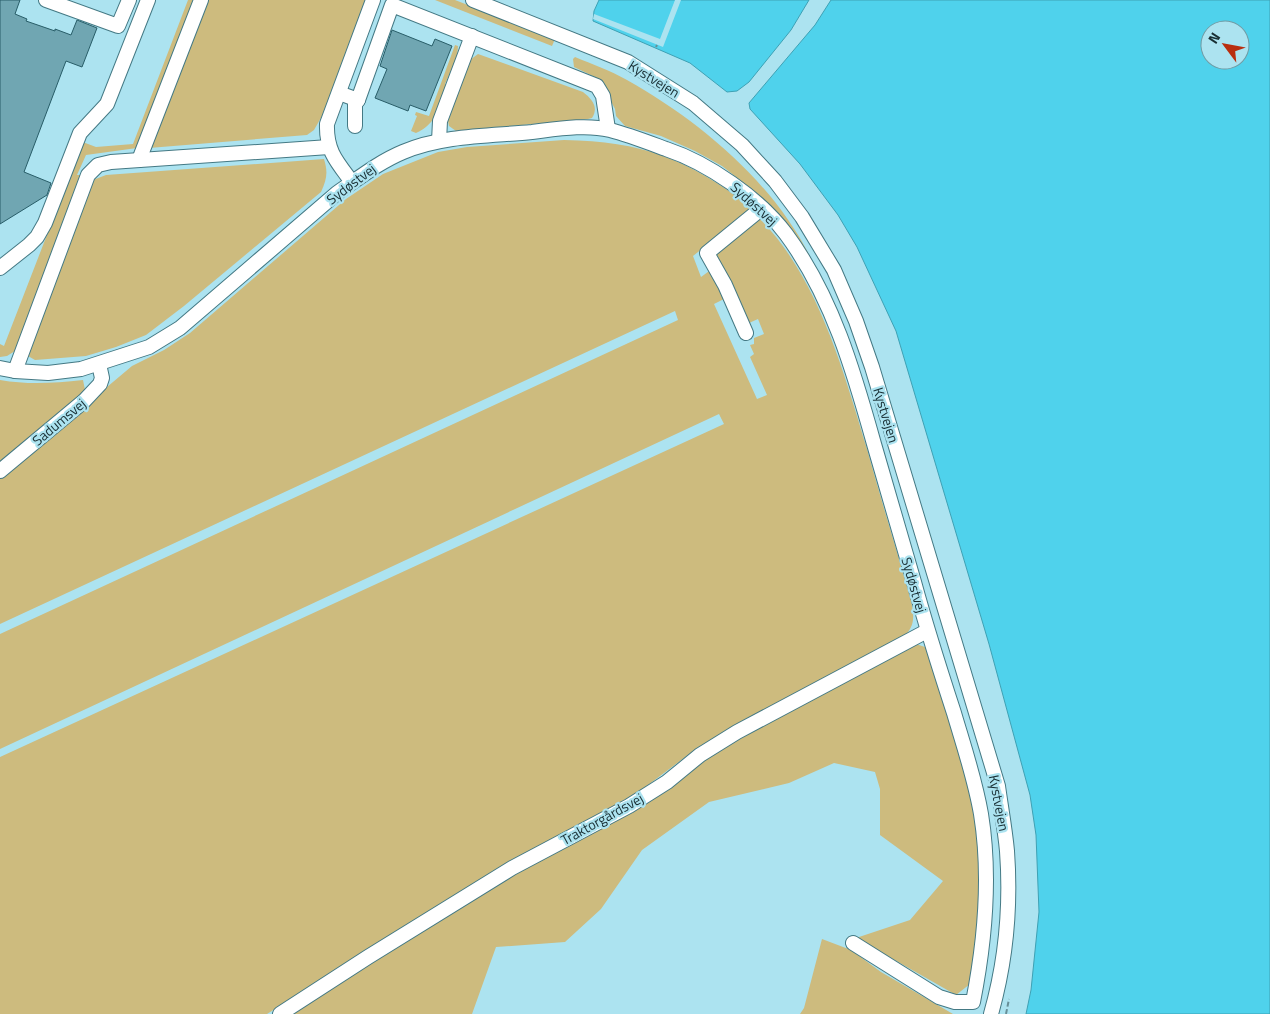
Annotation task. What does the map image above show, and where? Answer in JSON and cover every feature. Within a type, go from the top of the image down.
[{"type":"street","points":[[46,0],[118,26],[129,0]]},
{"type":"street","points":[[0,268],[37,238],[45,223],[80,133],[107,104],[148,0]]},
{"type":"street","points":[[139,160],[201,0]]},
{"type":"street","points":[[352,182],[336,161],[329,147],[327,124],[373,0]]},
{"type":"street","name":"Kystvejen","points":[[473,0],[628,62],[692,103],[742,145],[775,181],[802,216],[834,270],[856,321],[872,367],[998,786],[1007,849],[1009,888],[1007,935],[997,993],[991,1014]]},
{"type":"street","points":[[355,126],[355,104],[358,100],[386,3],[597,86],[603,96],[608,129]]},
{"type":"street","points":[[439,141],[440,120],[472,36]]},
{"type":"street","points":[[339,93],[358,100]]},
{"type":"street","name":"Sydøstvej","points":[[0,368],[48,373],[81,369],[149,348],[180,328],[352,182],[378,164],[406,150],[439,141],[556,130],[608,129],[687,156],[719,174],[762,208],[786,233],[812,276],[837,327],[857,384],[927,631],[974,778],[982,817],[986,874],[984,919],[980,966],[972,1008],[939,997],[853,943]]},
{"type":"street","points":[[15,371],[88,175],[98,165],[112,162],[329,147]]},
{"type":"street","points":[[746,334],[725,285],[707,253],[762,208]]},
{"type":"street","name":"Sadumsvej","points":[[0,471],[84,401],[100,384],[102,378],[100,364]]},
{"type":"street","name":"Traktorgårdsvej","points":[[280,1014],[512,868],[628,806],[667,782],[700,755],[737,732],[927,631]]},
{"type":"shaded area","points":[[188,0],[199,0],[137,148],[86,155],[77,175],[81,175],[15,351],[7,356],[0,357],[0,344],[4,346],[81,147],[80,141],[96,147],[133,144]]},
{"type":"shaded area","points":[[206,0],[366,0],[322,116],[314,130],[307,135],[149,148]]},
{"type":"shaded area","points":[[435,0],[455,0],[555,39],[552,46]]},
{"type":"shaded area","points":[[455,45],[458,46],[457,57],[445,84],[448,85],[437,113],[429,125],[416,133],[411,131],[417,116],[415,115],[416,112],[429,116]]},
{"type":"shaded area","points":[[478,54],[583,92],[594,104],[595,110],[592,118],[456,131],[449,126],[448,121],[470,60]]},
{"type":"shaded area","points":[[575,57],[627,80],[685,117],[713,139],[763,188],[785,216],[804,245],[819,276],[779,216],[759,195],[722,166],[695,151],[661,136],[625,126],[616,116],[615,109],[601,82],[574,67],[573,59]]},
{"type":"shaded area","points":[[564,140],[617,144],[663,156],[705,176],[750,206],[747,213],[693,256],[701,277],[712,269],[726,298],[714,304],[757,399],[767,395],[750,357],[754,354],[750,345],[754,344],[754,338],[764,334],[758,319],[749,323],[744,321],[712,255],[758,217],[779,241],[797,267],[813,296],[838,356],[911,599],[913,621],[910,630],[902,639],[700,746],[628,800],[503,865],[267,1014],[0,1014],[0,757],[724,424],[719,414],[0,749],[0,634],[678,320],[675,311],[0,624],[0,477],[132,366],[164,350],[190,333],[346,199],[383,174],[438,152],[467,147]]},
{"type":"shaded area","points":[[324,159],[326,175],[321,192],[184,306],[146,335],[86,356],[35,360],[28,356],[28,349],[93,180],[106,175]]},
{"type":"shaded area","points":[[0,380],[42,383],[83,380],[85,390],[81,398],[0,465]]},
{"type":"shaded area","points":[[916,644],[928,648],[967,778],[975,821],[979,883],[975,943],[970,984],[956,995],[856,938],[910,920],[943,881],[880,835],[880,789],[875,772],[834,763],[789,783],[709,802],[642,850],[601,909],[565,942],[496,947],[472,1014],[291,1014],[419,930],[713,752]]},
{"type":"shaded area","points":[[822,939],[851,950],[881,972],[953,1014],[800,1014],[804,1008]]},
{"type":"water","points":[[599,0],[809,0],[791,30],[749,82],[737,91],[727,92],[690,63],[593,21],[594,11]]},
{"type":"water","points":[[831,0],[1270,0],[1270,1014],[1026,1014],[1031,990],[1039,912],[1036,835],[1030,795],[989,644],[896,331],[857,247],[838,215],[800,164],[750,109],[749,103],[815,25]]},
{"type":"pier","points":[[675,0],[681,0],[663,47],[593,19],[594,14],[660,39]]},
{"type":"building","points":[[0,0],[20,0],[15,14],[27,19],[26,21],[55,31],[55,29],[71,35],[77,20],[97,28],[82,67],[66,61],[24,172],[51,183],[47,195],[0,224]]},
{"type":"building","points":[[392,30],[432,46],[435,39],[452,46],[426,111],[410,105],[408,111],[375,98],[387,69],[380,66]]}]
